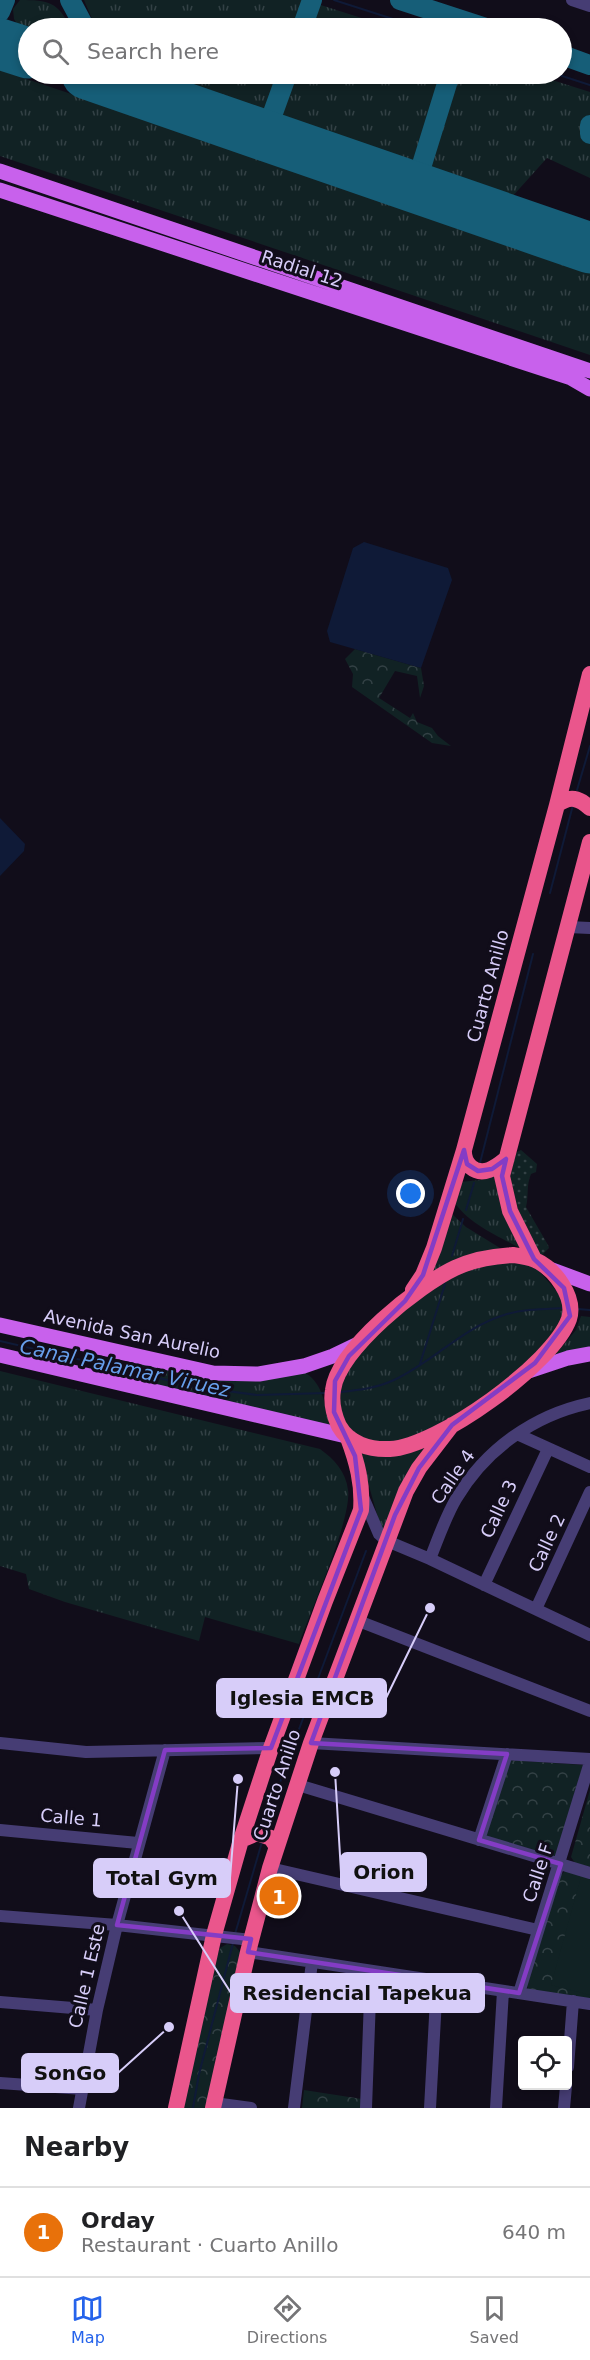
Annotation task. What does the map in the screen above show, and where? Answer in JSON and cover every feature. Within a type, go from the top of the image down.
[{"type":"highway","name":"Cuarto Anillo","points":[[405,1301],[423,1275],[434,1248],[464,1150],[590,674]]},
{"type":"highway","points":[[557,805],[572,798],[590,808]]},
{"type":"highway","points":[[347,1437],[369,1447],[402,1449],[418,1444],[496,1396],[526,1372],[550,1347],[568,1321],[570,1309],[568,1296],[540,1264],[510,1211],[502,1176],[590,842]]},
{"type":"highway","points":[[464,1150],[467,1164],[478,1171],[492,1169],[506,1159]]},
{"type":"highway","points":[[360,1343],[405,1301],[437,1277],[475,1260],[513,1255],[540,1264]]},
{"type":"highway","name":"Cuarto Anillo","points":[[214,2106],[246,1943],[270,1868],[266,1832],[271,1748],[361,1510],[360,1475],[347,1437],[337,1420],[333,1397],[339,1373],[360,1343]]},
{"type":"highway","name":"Cuarto Anillo","points":[[176,2108],[220,1936],[241,1840],[266,1832],[298,1785],[311,1743],[395,1515],[419,1468],[452,1425]]},
{"type":"main road","name":"Radial 12","points":[[0,171],[590,371]]},
{"type":"main road","name":"Radial 12","points":[[0,190],[571,378],[590,389]]},
{"type":"main road","points":[[540,1264],[590,1284]]},
{"type":"main road","name":"Avenida San Aurelio","points":[[0,1325],[213,1373],[259,1374],[304,1366],[360,1343]]},
{"type":"main road","points":[[526,1372],[568,1358],[590,1354]]},
{"type":"main road","points":[[0,1355],[347,1437]]},
{"type":"street","points":[[572,0],[590,6]]},
{"type":"street","points":[[567,927],[590,928]]},
{"type":"street","name":"Calle 4","points":[[430,1558],[456,1499],[482,1462],[517,1434],[558,1412],[590,1403]]},
{"type":"street","points":[[517,1434],[590,1467]]},
{"type":"street","name":"Calle 3","points":[[486,1581],[548,1449]]},
{"type":"street","name":"Calle 2","points":[[538,1605],[590,1492]]},
{"type":"street","points":[[362,1494],[379,1534],[387,1541],[486,1581],[538,1605],[589,1633]]},
{"type":"street","points":[[356,1620],[590,1711]]},
{"type":"street","points":[[0,1743],[86,1752],[271,1748]]},
{"type":"street","points":[[311,1743],[590,1761]]},
{"type":"street","name":"Calle 1 Este","points":[[79,2108],[97,2010],[117,1925],[165,1750]]},
{"type":"street","points":[[479,1840],[507,1754]]},
{"type":"street","name":"Calle F","points":[[519,1993],[561,1864],[590,1761]]},
{"type":"street","points":[[298,1785],[590,1873]]},
{"type":"street","name":"Calle 1","points":[[0,1830],[138,1843]]},
{"type":"street","points":[[270,1868],[538,1930]]},
{"type":"street","points":[[0,1916],[220,1936],[312,1962],[590,2004]]},
{"type":"street","points":[[294,2108],[312,1962]]},
{"type":"street","points":[[366,2108],[371,1971]]},
{"type":"street","points":[[430,2108],[437,1981]]},
{"type":"street","points":[[496,2108],[503,1991]]},
{"type":"street","points":[[570,2036],[573,2001]]},
{"type":"street","points":[[0,2002],[97,2010]]},
{"type":"street","points":[[0,2083],[83,2089]]},
{"type":"street","points":[[564,2108],[566,2090]]},
{"type":"street","points":[[214,2106],[251,2108]]},
{"type":"highlighted area","points":[[464,1150],[467,1164],[478,1171],[492,1169],[506,1159],[502,1176],[510,1211],[534,1259],[564,1288],[570,1316],[535,1363],[452,1425],[419,1468],[395,1515],[311,1743],[507,1754],[479,1840],[561,1864],[519,1993],[248,1952],[251,1939],[117,1925],[165,1750],[271,1748],[361,1510],[355,1456],[334,1412],[335,1381],[349,1356],[405,1301],[423,1275]]},
{"type":"green space","points":[[20,0],[45,2],[57,8],[65,18],[18,18],[18,25],[14,19],[13,9]]},
{"type":"green space","points":[[84,0],[305,0],[362,18],[92,18]]},
{"type":"green space","points":[[0,70],[18,76],[18,84],[42,84],[590,269],[590,355],[0,156]]},
{"type":"green space","points":[[185,84],[565,84],[590,92],[590,178],[547,158],[511,198]]},
{"type":"green space","points":[[355,649],[421,668],[424,686],[420,698],[417,676],[395,671],[379,698],[410,718],[413,713],[417,722],[432,728],[451,746],[432,743],[352,687],[353,674],[345,659]]},
{"type":"green space","points":[[521,1150],[537,1164],[536,1172],[529,1178],[526,1207],[549,1248],[542,1255],[538,1253],[508,1188],[515,1153]]},
{"type":"green space","points":[[497,1173],[522,1249],[475,1223],[453,1200],[460,1182],[481,1180]]},
{"type":"green space","points":[[452,1214],[466,1227],[500,1248],[426,1275]]},
{"type":"green space","points":[[516,1259],[539,1271],[565,1301],[564,1317],[543,1345],[501,1387],[407,1444],[371,1442],[355,1433],[345,1423],[338,1405],[341,1378],[381,1328],[432,1287],[476,1265]]},
{"type":"green space","points":[[581,1316],[590,1317],[590,1349],[555,1355],[576,1330]]},
{"type":"green space","points":[[130,1360],[212,1377],[302,1371],[309,1375],[319,1387],[330,1427],[123,1379]]},
{"type":"green space","points":[[0,1371],[320,1449],[330,1457],[345,1477],[348,1490],[347,1504],[337,1543],[299,1644],[205,1617],[199,1641],[65,1602],[29,1589],[26,1574],[0,1566]]},
{"type":"green space","points":[[428,1446],[385,1533],[379,1521],[359,1451],[394,1456]]},
{"type":"green space","points":[[509,1760],[583,1765],[556,1857],[486,1836]]},
{"type":"green space","points":[[590,1790],[590,1867],[575,1863],[571,1857]]},
{"type":"green space","points":[[565,1871],[590,1877],[590,2001],[528,1990],[527,1985],[561,1875]]},
{"type":"green space","points":[[581,1877],[590,1880],[590,1995],[551,1985]]},
{"type":"green space","points":[[227,1944],[235,1946],[241,1953],[208,2108],[182,2108],[212,1972],[220,1948]]},
{"type":"green space","points":[[304,2090],[362,2099],[361,2108],[302,2108]]},
{"type":"water","points":[[364,542],[448,568],[452,580],[421,668],[330,642],[327,631],[353,548]]},
{"type":"water","points":[[0,818],[25,844],[24,851],[0,876]]},
{"type":"waterway","points":[[334,0],[390,18]]},
{"type":"waterway","points":[[572,79],[590,85]]},
{"type":"waterway","points":[[577,790],[590,746]]},
{"type":"waterway","points":[[550,893],[573,805]]},
{"type":"waterway","points":[[480,1163],[533,954]]},
{"type":"waterway","points":[[466,1210],[474,1183]]},
{"type":"waterway","points":[[452,1256],[463,1219]]},
{"type":"waterway","points":[[420,1364],[445,1284]]},
{"type":"waterway","name":"Canal Palamar Viruez","points":[[341,1392],[388,1383],[408,1373],[475,1328],[504,1315],[526,1310],[563,1308]]},
{"type":"waterway","name":"Canal Palamar Viruez","points":[[578,1309],[590,1310]]},
{"type":"waterway","name":"Canal Palamar Viruez","points":[[0,1341],[197,1387],[257,1395],[326,1393]]},
{"type":"waterway","points":[[266,1831],[284,1769],[366,1551]]},
{"type":"waterway","points":[[235,1934],[262,1842]]},
{"type":"waterway","points":[[193,2108],[199,2074],[233,1943]]},
{"type":"taxiway","points":[[0,12],[5,0]]},
{"type":"taxiway","points":[[70,0],[80,18]]},
{"type":"taxiway","points":[[306,18],[312,0]]},
{"type":"taxiway","points":[[400,0],[455,18]]},
{"type":"taxiway","points":[[572,59],[590,65]]},
{"type":"taxiway","points":[[265,135],[283,84]]},
{"type":"taxiway","points":[[415,187],[447,84]]},
{"type":"taxiway","points":[[590,125],[590,134]]},
{"type":"runway","points":[[0,44],[18,50]]},
{"type":"runway","points":[[116,84],[590,248]]},
{"type":"place","name":"Iglesia EMCB","points":[[430,1608]]},
{"type":"place","name":"Orion","points":[[335,1772]]},
{"type":"place","name":"Total Gym","points":[[238,1779]]},
{"type":"place","name":"Orday","points":[[279,1896]]},
{"type":"place","name":"Residencial Tapekua","points":[[179,1911]]},
{"type":"place","name":"SonGo","points":[[169,2027]]}]
